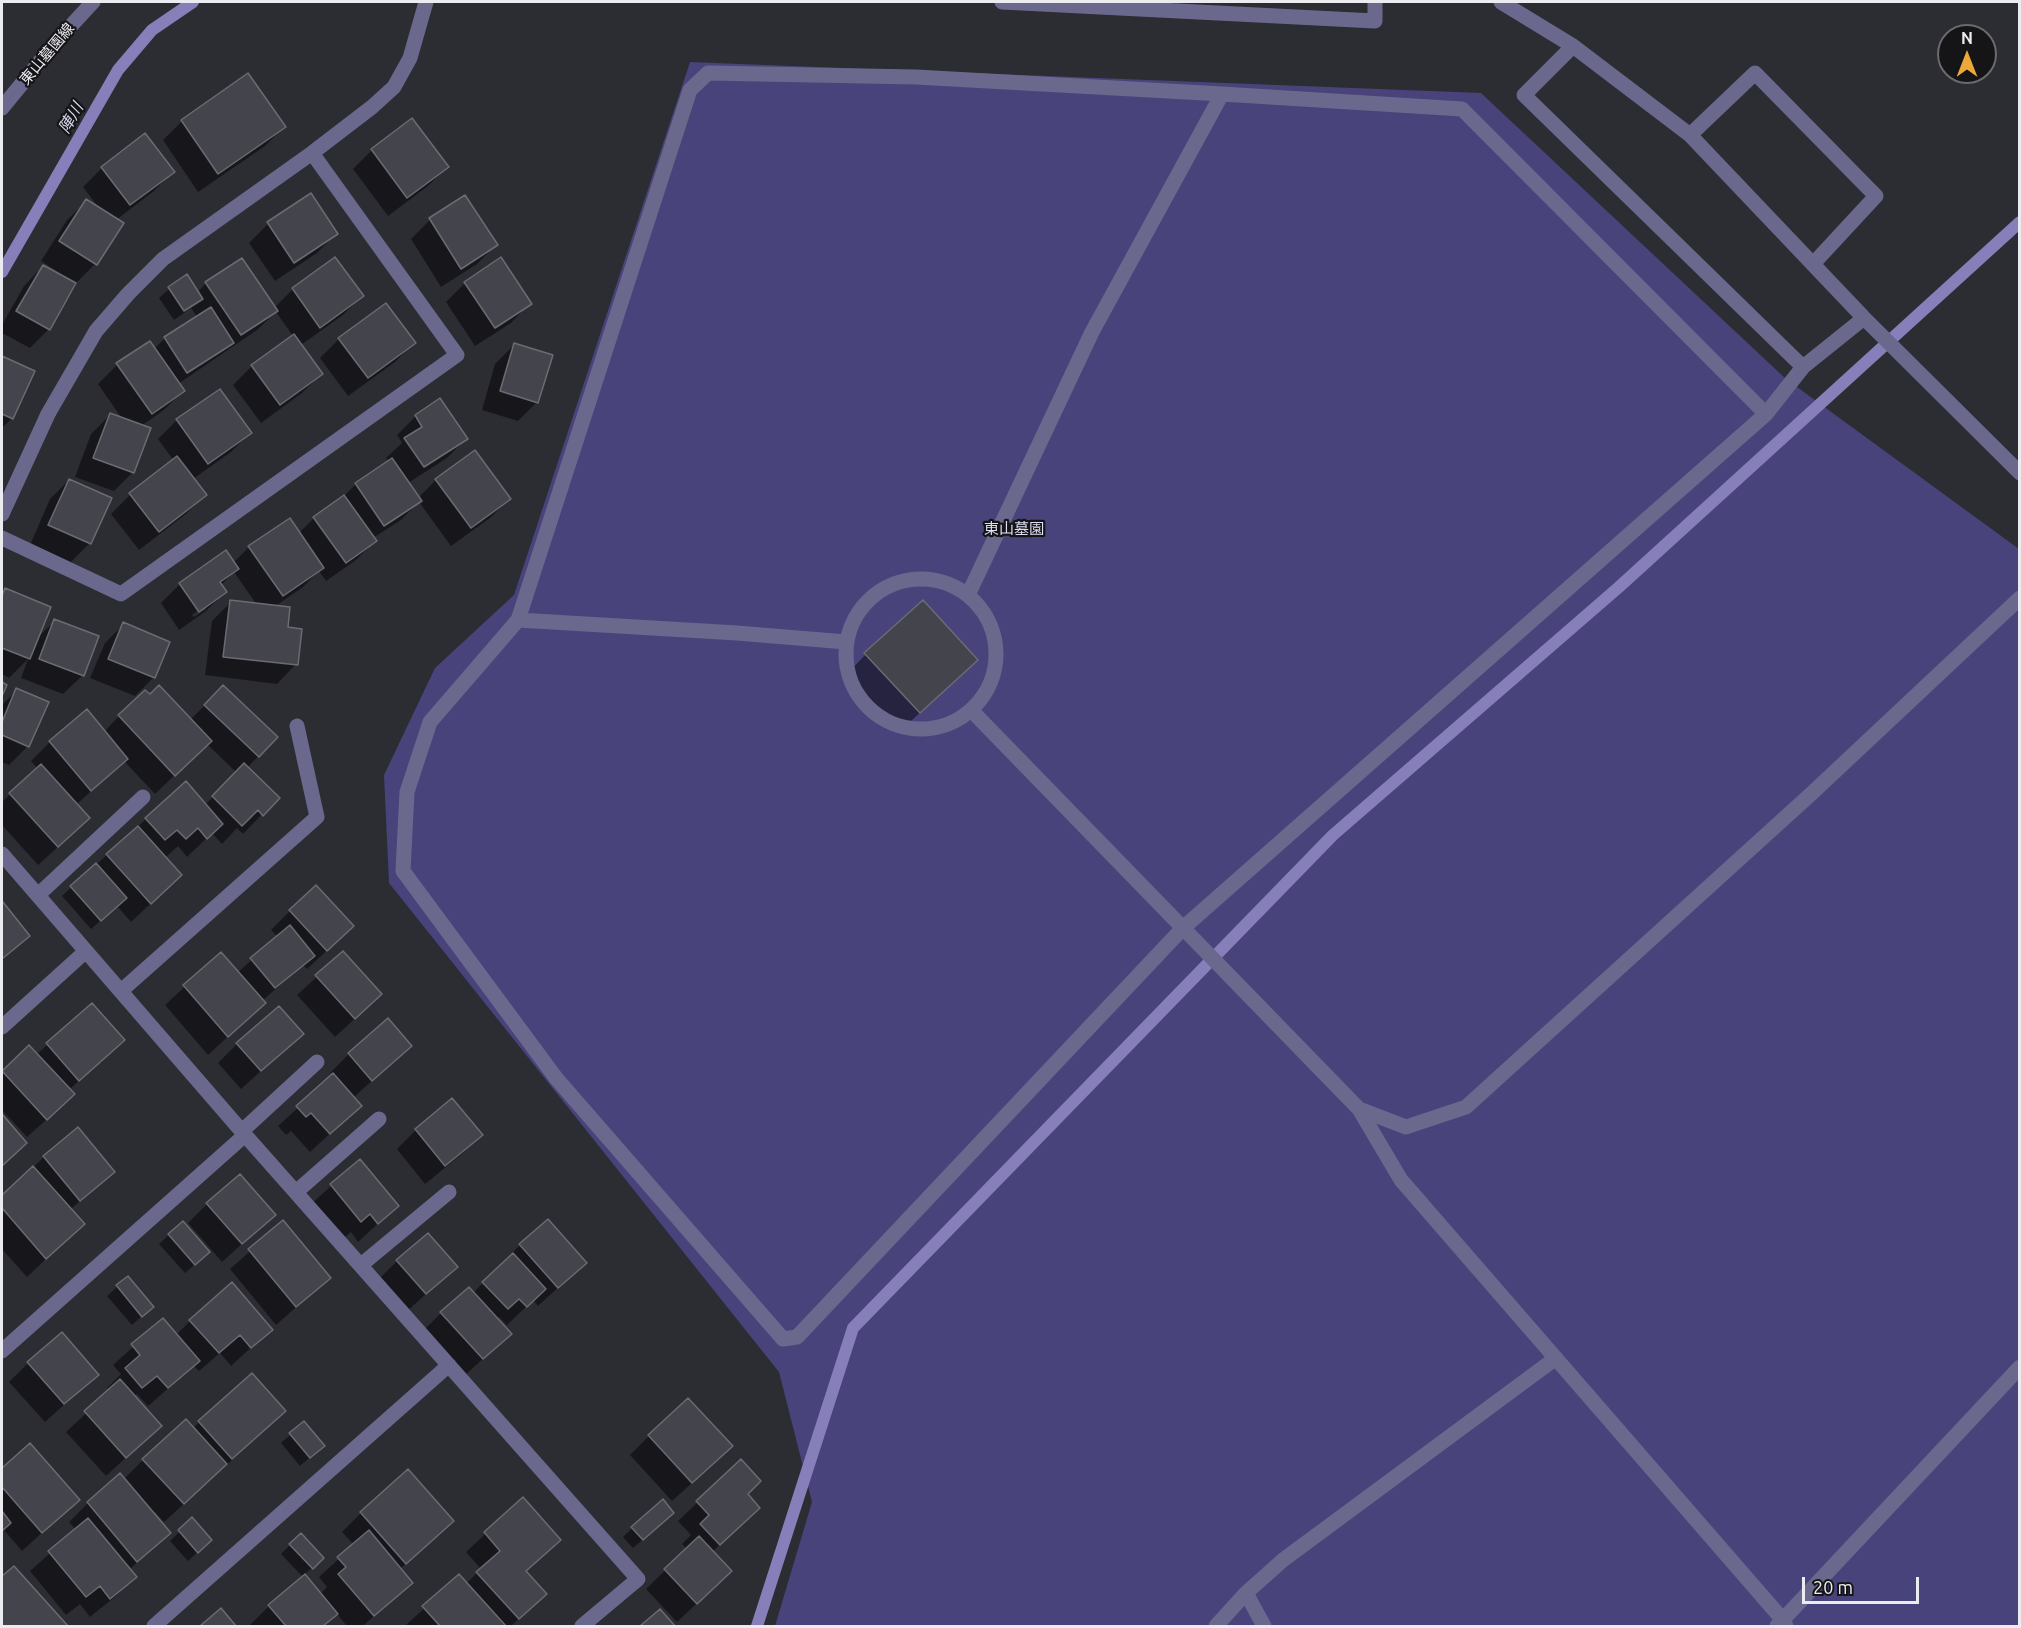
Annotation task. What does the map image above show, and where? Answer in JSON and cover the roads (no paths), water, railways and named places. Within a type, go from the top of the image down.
[{"type":"street","name":"東山墓園線","points":[[2,108],[56,42],[93,2]]},
{"type":"street","points":[[2,514],[48,414],[96,331],[128,294],[163,260],[312,153],[394,87],[410,58],[426,2]]},
{"type":"street","points":[[1002,2],[1375,21],[1375,2]]},
{"type":"street","points":[[1501,2],[1573,46],[1690,135],[1864,318],[2019,473]]},
{"type":"street","points":[[1573,46],[1524,95],[1803,367]]},
{"type":"street","points":[[1690,135],[1755,73],[1876,196],[1813,264]]},
{"type":"street","points":[[1766,414],[1462,109],[916,77],[708,74],[690,90],[518,620],[430,722],[407,792],[404,871],[556,1078],[783,1339],[797,1337],[1183,928],[1766,414],[1803,367],[1864,318]]},
{"type":"street","points":[[968,595],[1092,332],[1222,94]]},
{"type":"street","points":[[2,538],[121,594],[457,355],[312,153]]},
{"type":"street","points":[[920,579],[945,583],[968,595],[986,615],[995,639],[995,665],[987,690],[970,710],[948,724],[922,729],[897,725],[874,712],[856,692],[847,668],[846,642],[855,618],[871,597],[894,584],[920,579]]},
{"type":"street","points":[[1359,1109],[1406,1127],[1466,1107],[1811,794],[2019,598]]},
{"type":"street","points":[[518,620],[846,642]]},
{"type":"street","points":[[970,710],[1359,1109],[1401,1180],[1782,1624],[2019,1367]]},
{"type":"street","points":[[121,992],[317,817],[297,726]]},
{"type":"street","points":[[38,895],[143,797]]},
{"type":"street","points":[[2,854],[244,1133],[638,1579],[582,1626]]},
{"type":"street","points":[[2,1027],[86,951]]},
{"type":"street","points":[[2,1351],[244,1133],[317,1062]]},
{"type":"street","points":[[296,1192],[379,1119]]},
{"type":"street","points":[[361,1265],[449,1192]]},
{"type":"street","points":[[1216,1626],[1246,1593],[1283,1560],[1556,1358]]},
{"type":"street","points":[[154,1626],[449,1365]]},
{"type":"street","points":[[1246,1593],[1264,1626]]},
{"type":"waterway","name":"陣川","points":[[2,272],[118,70],[152,30],[193,2]]},
{"type":"waterway","points":[[757,1626],[853,1328],[1333,835],[1619,587],[2020,222]]},
{"type":"park label","name":"東山墓園","points":[[1014,529]]}]
